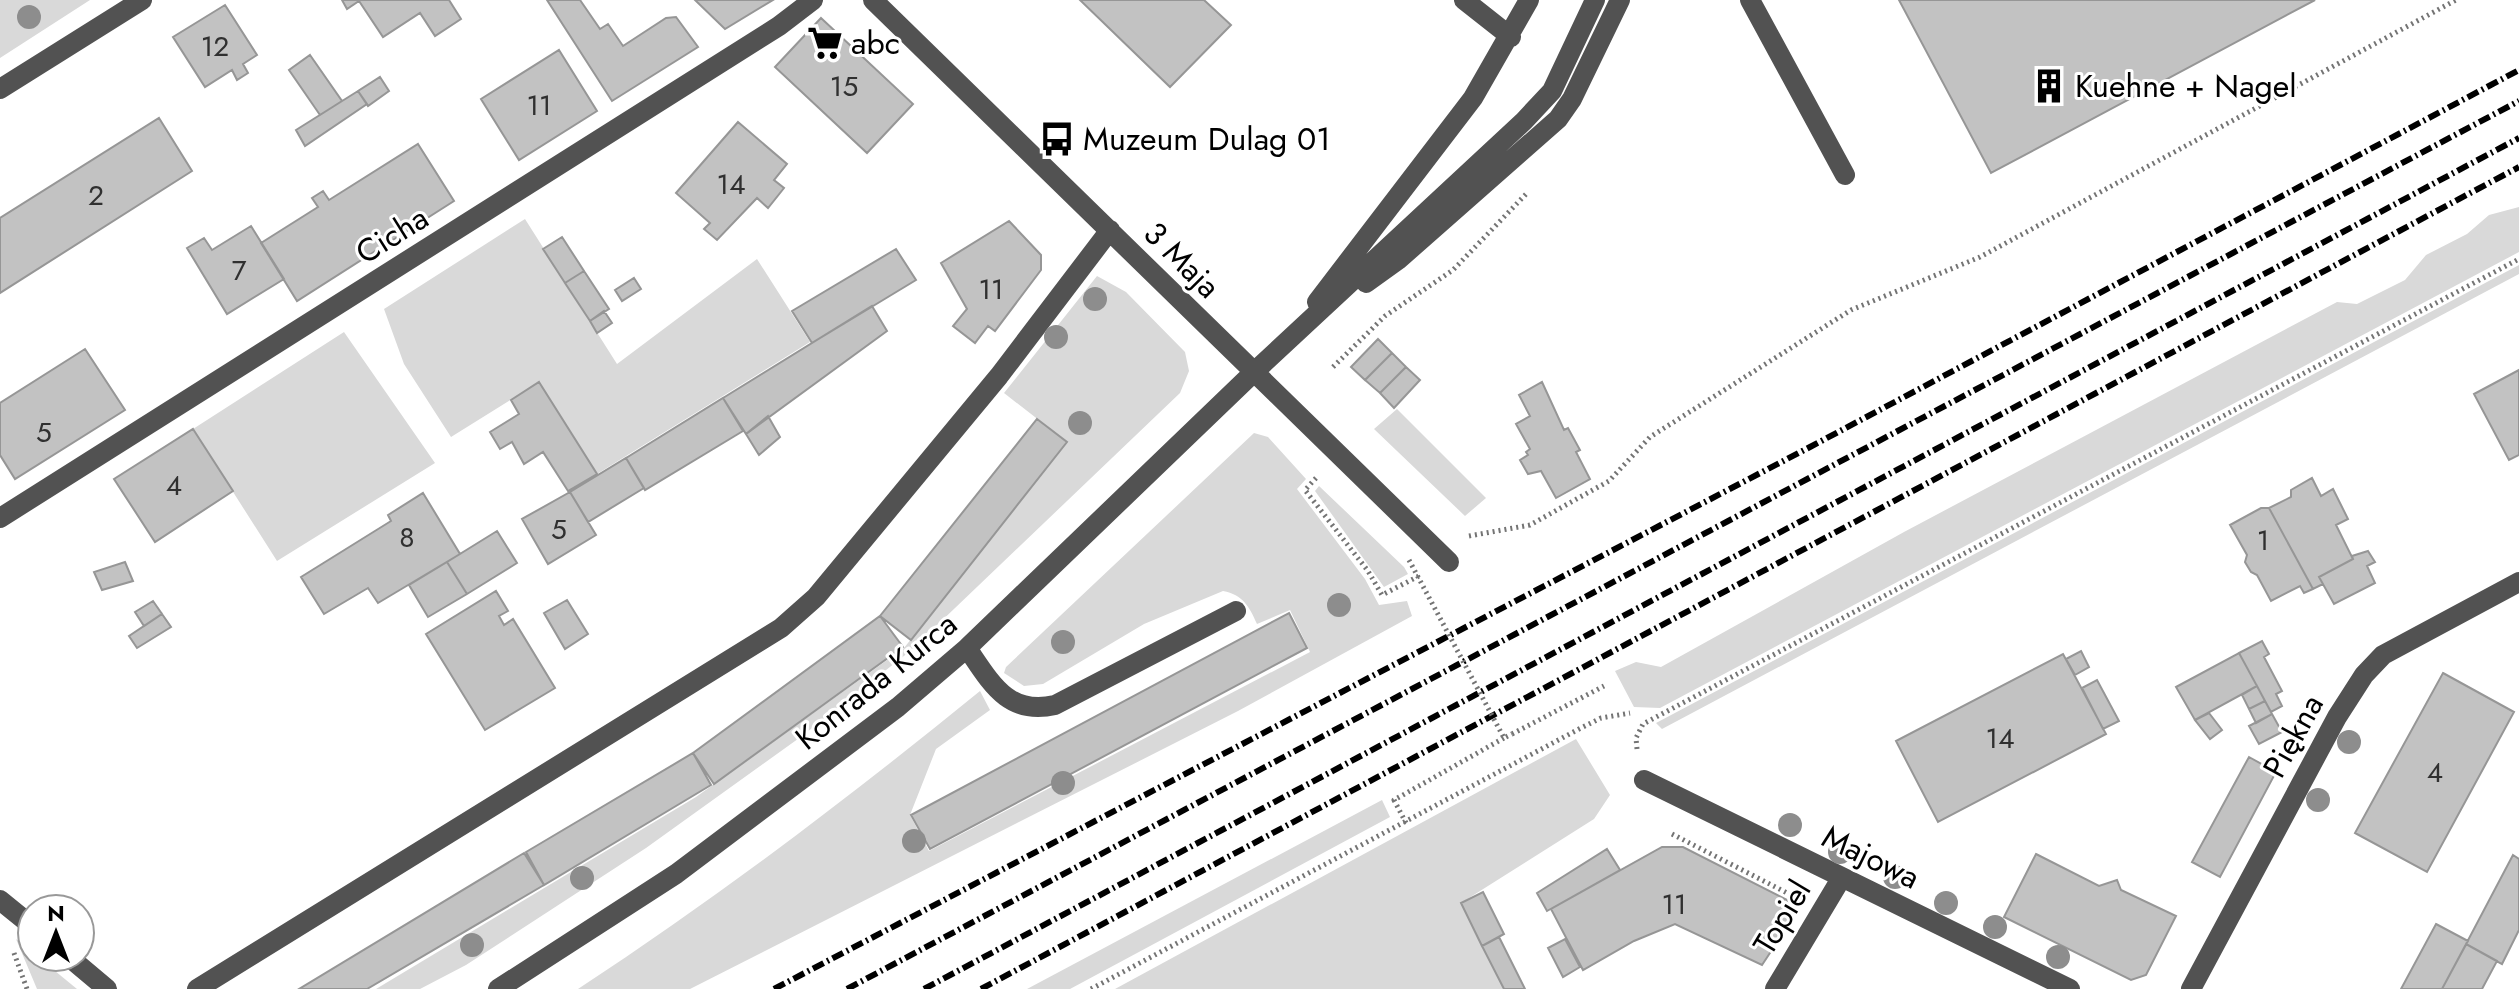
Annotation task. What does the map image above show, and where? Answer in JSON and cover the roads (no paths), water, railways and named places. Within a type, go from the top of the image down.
[{"type":"street","points":[[0,89],[142,0]]},
{"type":"street","name":"Cicha","points":[[0,518],[779,26],[813,0]]},
{"type":"street","name":"3 Maja","points":[[873,0],[1449,562]]},
{"type":"street","points":[[1464,0],[1511,37]]},
{"type":"street","points":[[1294,334],[1347,259],[1473,98],[1511,37],[1529,0]]},
{"type":"street","points":[[1294,334],[1552,91],[1595,0]]},
{"type":"street","points":[[1294,334],[1398,260],[1558,119],[1572,99],[1620,0]]},
{"type":"street","points":[[1750,0],[1845,175]]},
{"type":"street","points":[[197,989],[781,628],[816,597],[969,413],[1110,230]]},
{"type":"street","name":"Konrada Kurca","points":[[498,989],[676,874],[898,707],[967,648],[1294,334]]},
{"type":"street","name":"Piękna","points":[[2191,989],[2337,717],[2364,675],[2398,646],[2519,582]]},
{"type":"street","points":[[967,648],[1013,703],[1034,710],[1055,705],[1236,611]]},
{"type":"street","name":"Majowa","points":[[1644,780],[2070,989]]},
{"type":"street","name":"Topiel","points":[[1775,989],[1842,877]]},
{"type":"street","points":[[0,900],[16,913]]},
{"type":"street","points":[[88,973],[107,989]]},
{"type":"railway","points":[[774,989],[1810,447],[2519,70]]},
{"type":"railway","points":[[847,989],[2519,101]]},
{"type":"railway","points":[[924,989],[2519,138]]},
{"type":"railway","points":[[981,989],[2519,167]]},
{"type":"place","name":"abc","points":[[825,43]]},
{"type":"place","name":"Kuehne + Nagel","points":[[2049,86]]},
{"type":"place","name":"Muzeum Dulag 01","points":[[1057,139]]}]
